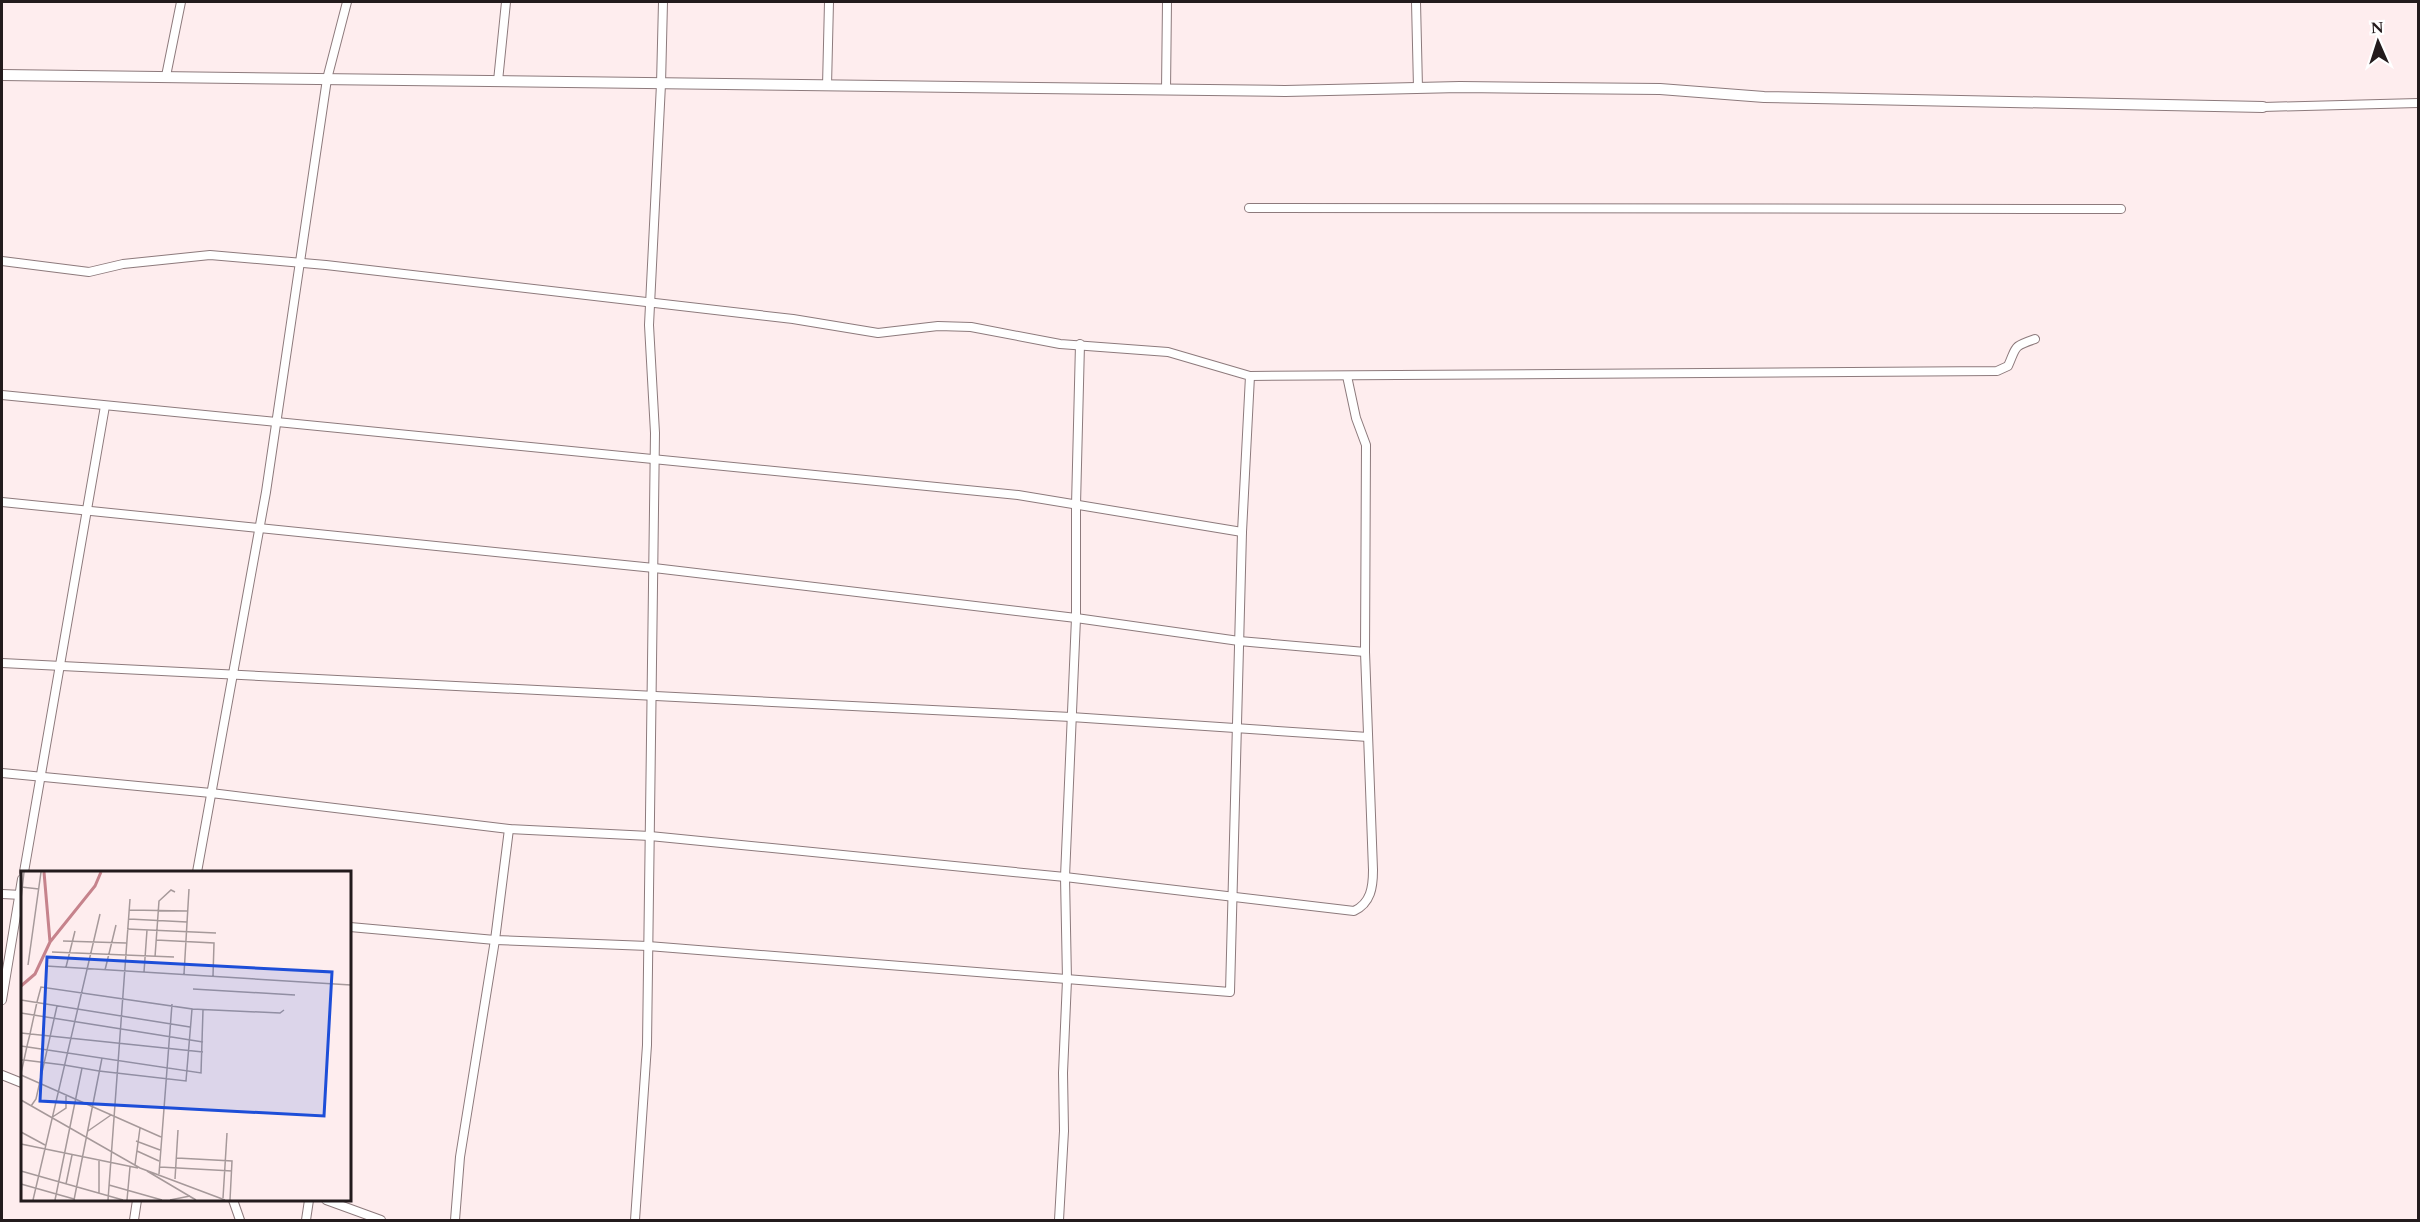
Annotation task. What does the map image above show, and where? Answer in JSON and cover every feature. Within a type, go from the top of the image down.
[{"type":"street","points":[[165,76],[181,2]]},
{"type":"street","points":[[196,871],[259,528],[327,79],[347,2]]},
{"type":"street","points":[[498,81],[506,2]]},
{"type":"street","points":[[635,1221],[647,1045],[655,461],[649,325],[663,2]]},
{"type":"street","points":[[827,86],[829,2]]},
{"type":"street","points":[[1166,90],[1167,2]]},
{"type":"street","points":[[1416,2],[1418,88]]},
{"type":"street","points":[[2,75],[1166,90],[1660,89],[1764,98],[2263,107],[2418,103]]},
{"type":"street","points":[[1249,208],[2121,209]]},
{"type":"street","points":[[2,261],[89,272],[123,264],[210,255],[300,263],[793,319],[878,333],[938,326],[971,327],[1060,344],[1168,352],[1250,376],[1997,371],[2008,366],[2012,351],[2018,345],[2035,339]]},
{"type":"street","points":[[1059,1221],[1064,1131],[1063,1073],[1067,980],[1065,877],[1076,618],[1080,344]]},
{"type":"street","points":[[351,927],[495,940],[648,946],[1230,992],[1242,532],[1250,376]]},
{"type":"street","points":[[2,773],[211,793],[508,829],[650,836],[1065,877],[1354,911],[1364,906],[1373,888],[1365,652],[1366,445],[1347,376]]},
{"type":"street","points":[[2,395],[1018,495],[1242,532]]},
{"type":"street","points":[[24,871],[105,406]]},
{"type":"street","points":[[2,502],[654,568],[1076,618],[1239,641],[1365,652]]},
{"type":"street","points":[[2,663],[1071,717],[1368,737]]},
{"type":"street","points":[[455,1221],[460,1157],[495,940],[508,829]]},
{"type":"street","points":[[2,894],[21,895],[2,1000]]},
{"type":"street","points":[[2,1075],[21,1083]]},
{"type":"street","points":[[134,1221],[137,1201]]},
{"type":"street","points":[[233,1201],[240,1221]]},
{"type":"street","points":[[306,1221],[309,1201]]},
{"type":"street","points":[[329,1201],[381,1221]]}]
